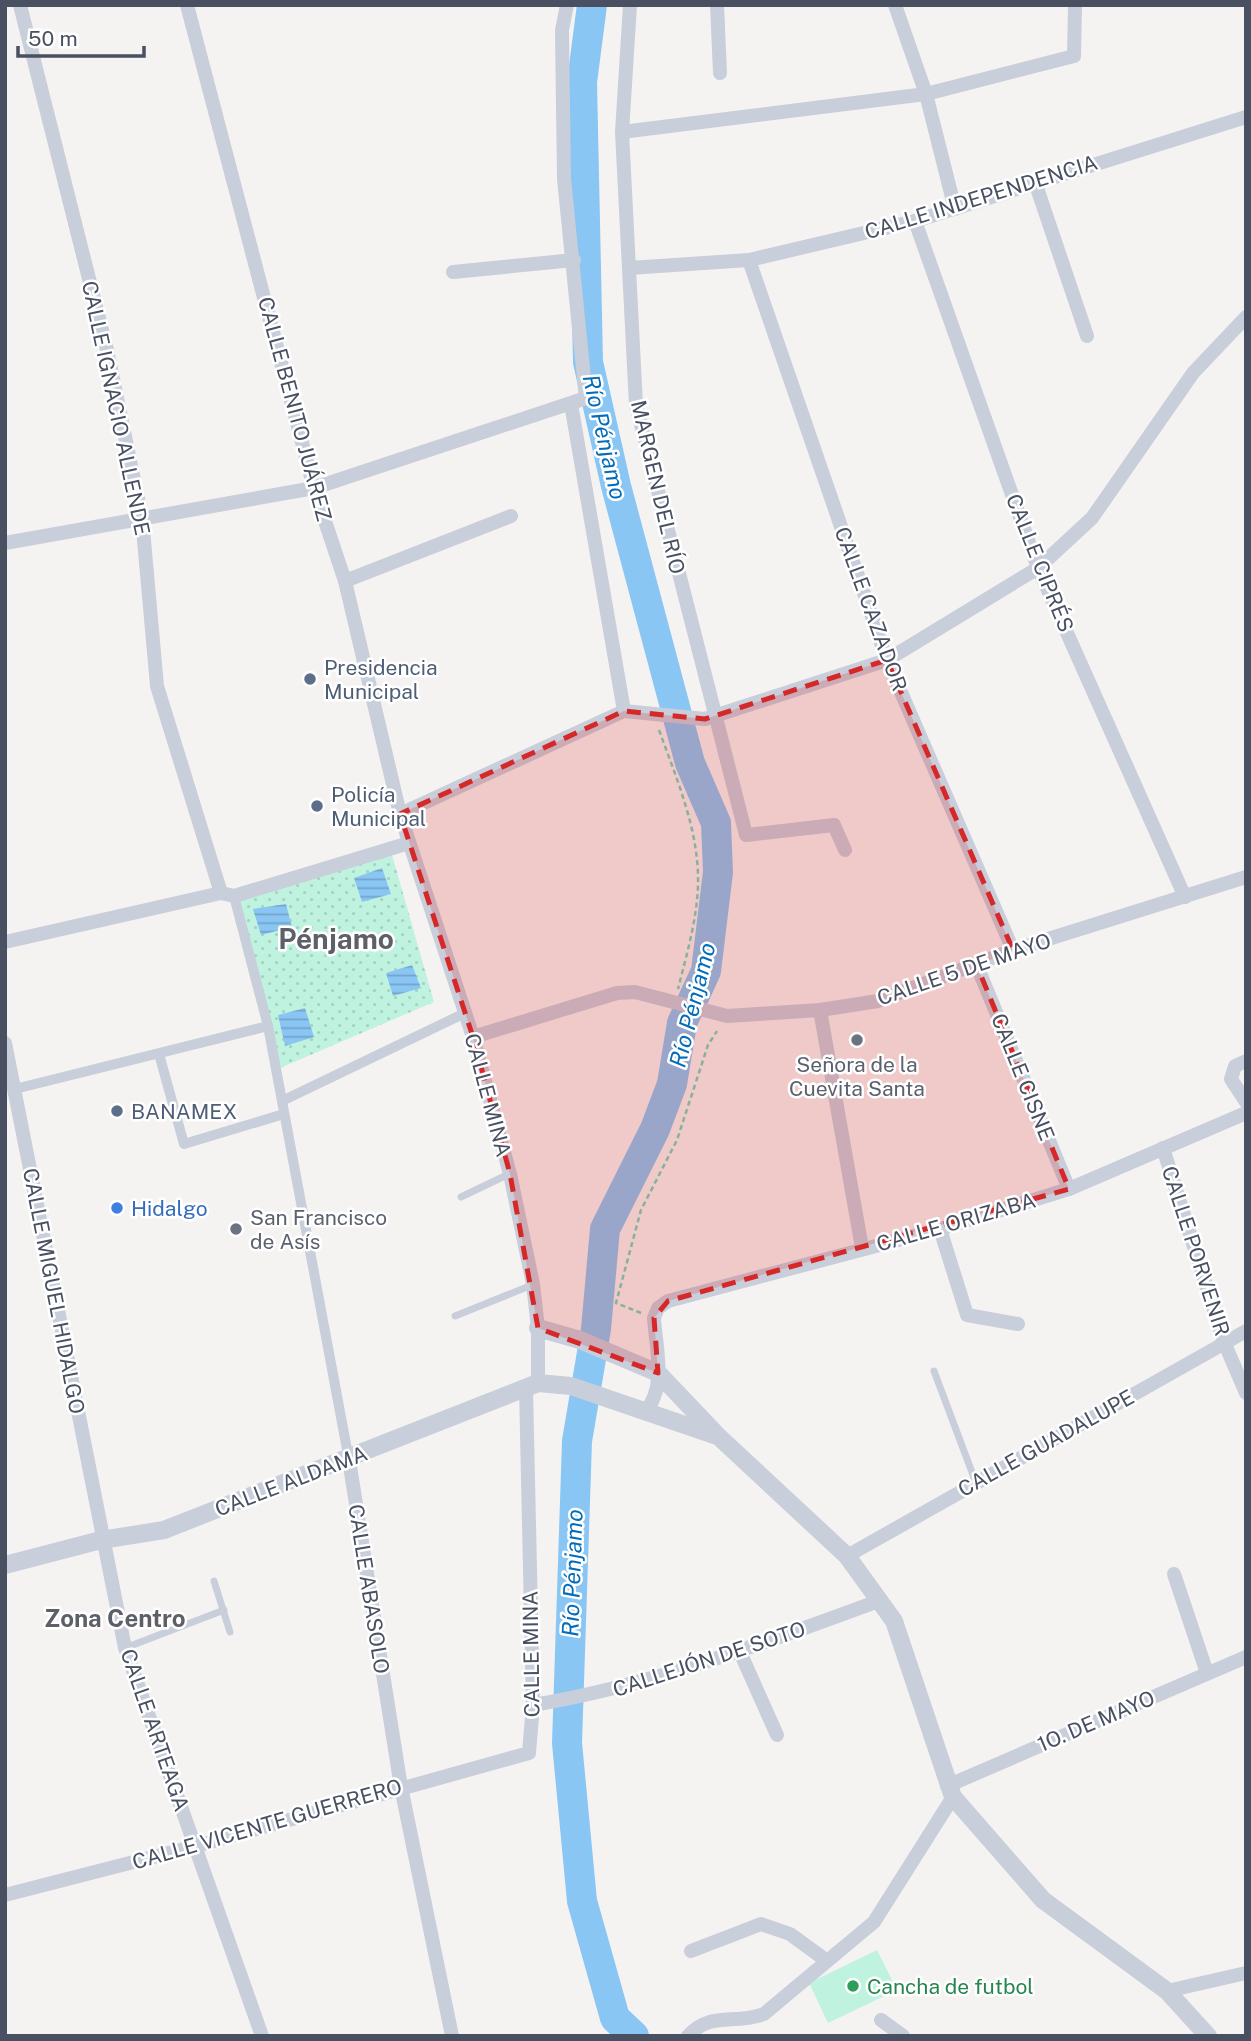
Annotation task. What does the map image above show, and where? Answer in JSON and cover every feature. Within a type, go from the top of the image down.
[{"type":"street","name":"CALLE IGNACIO ALLENDE","points":[[20,5],[107,350],[142,518],[157,686],[228,894]]},
{"type":"street","name":"CALLE BENITO JUÁREZ","points":[[187,5],[314,488],[345,581],[400,814]]},
{"type":"street","points":[[5,543],[314,488],[586,398],[564,179],[562,30],[567,5]]},
{"type":"street","name":"MARGEN DEL RÍO","points":[[630,5],[622,132],[636,405],[709,718],[746,835],[834,825],[845,850]]},
{"type":"street","points":[[717,5],[720,73]]},
{"type":"street","points":[[895,5],[926,94],[955,209]]},
{"type":"street","points":[[622,132],[926,94],[1074,57],[1075,5]]},
{"type":"street","name":"CALLE INDEPENDENCIA","points":[[629,268],[749,260],[915,221],[1246,117]]},
{"type":"street","points":[[1035,182],[1087,336]]},
{"type":"street","name":"CALLE CIPRÉS","points":[[915,221],[1038,568],[1185,897]]},
{"type":"street","points":[[453,272],[574,260]]},
{"type":"street","name":"CALLE CAZADOR","points":[[749,260],[887,660],[1013,950]]},
{"type":"street","points":[[400,814],[624,710],[709,718],[887,660],[1038,568],[1092,518],[1194,373],[1246,317]]},
{"type":"street","points":[[571,404],[624,710]]},
{"type":"street","points":[[345,581],[510,516]]},
{"type":"street","name":"CALLE MINA","points":[[400,814],[473,1037],[510,1174],[533,1284],[538,1328],[532,1385],[533,1705],[529,1753]]},
{"type":"street","points":[[5,942],[228,894],[409,843]]},
{"type":"street","name":"CALLE 5 DE MAYO","points":[[473,1037],[617,993],[635,992],[727,1016],[820,1010],[878,1001],[1013,950],[1246,877]]},
{"type":"street","name":"CALLE ABASOLO","points":[[228,894],[268,1026],[349,1460],[401,1787],[452,2036]]},
{"type":"street","name":"CALLE CISNE","points":[[977,965],[1069,1189]]},
{"type":"street","points":[[820,1010],[862,1248]]},
{"type":"street","points":[[282,1101],[466,1013]]},
{"type":"street","points":[[10,1091],[268,1026]]},
{"type":"street","name":"CALLE MIGUEL HIDALGO","points":[[5,1043],[10,1091],[101,1540]]},
{"type":"street","points":[[159,1054],[184,1144],[284,1114]]},
{"type":"street","points":[[1246,1061],[1235,1066],[1231,1079],[1246,1102]]},
{"type":"street","name":"CALLE ORIZABA","points":[[656,1313],[668,1301],[940,1229],[1069,1189],[1246,1113]]},
{"type":"street","name":"CALLE PORVENIR","points":[[1163,1148],[1224,1342],[1246,1393]]},
{"type":"street","points":[[940,1229],[967,1315],[1018,1324]]},
{"type":"street","points":[[637,1410],[654,1401],[658,1373],[656,1313]]},
{"type":"street","points":[[538,1328],[580,1340],[658,1373],[718,1436],[847,1556],[894,1621],[950,1792],[1043,1900],[1167,1991],[1208,2036]]},
{"type":"street","name":"CALLE GUADALUPE","points":[[847,1556],[1246,1331]]},
{"type":"street","name":"CALLE ALDAMA","points":[[5,1565],[101,1540],[164,1530],[349,1460],[532,1385],[571,1386],[718,1436]]},
{"type":"street","name":"CALLE ARTEAGA","points":[[101,1540],[125,1648],[141,1701],[196,1846],[262,2036]]},
{"type":"street","points":[[1174,1574],[1207,1673]]},
{"type":"street","name":"CALLEJÓN DE SOTO","points":[[533,1705],[605,1692],[740,1652],[881,1600]]},
{"type":"street","points":[[740,1652],[777,1735]]},
{"type":"street","name":"1O. DE MAYO","points":[[950,1792],[1246,1657]]},
{"type":"street","name":"CALLE VICENTE GUERRERO","points":[[5,1895],[196,1846],[529,1753]]},
{"type":"street","points":[[694,2030],[712,2020],[744,2021],[764,2014],[874,1922],[950,1792]]},
{"type":"street","points":[[691,1951],[761,1924],[790,1934],[827,1961]]},
{"type":"street","points":[[1167,1991],[1246,1973]]},
{"type":"street","points":[[881,2020],[902,2036]]},
{"type":"lane","points":[[461,1197],[510,1174]]},
{"type":"lane","points":[[455,1316],[533,1284]]},
{"type":"lane","points":[[934,1371],[976,1483]]},
{"type":"lane","points":[[214,1581],[230,1632]]},
{"type":"lane","points":[[125,1648],[224,1611]]},
{"type":"path","points":[[657,998],[677,992],[691,929],[698,876],[688,812],[658,726],[667,716]]},
{"type":"path","points":[[656,1313],[616,1303],[640,1210],[677,1140],[708,1045],[727,1016]]},
{"type":"highlighted area","points":[[887,660],[1013,950],[977,966],[1069,1189],[668,1301],[654,1318],[658,1373],[538,1328],[510,1174],[473,1037],[400,814],[624,711],[705,719]]},
{"type":"green space","points":[[391,851],[434,1002],[280,1068],[237,901]]},
{"type":"green space","name":"Cancha de futbol","points":[[877,1950],[897,1990],[828,2023],[809,1983]]},
{"type":"water","points":[[382,868],[391,894],[362,902],[354,878]]},
{"type":"water","points":[[286,904],[292,927],[261,935],[253,909]]},
{"type":"water","points":[[412,965],[421,988],[393,996],[386,973]]},
{"type":"water","points":[[305,1008],[314,1037],[285,1046],[278,1015]]},
{"type":"waterway","name":"Río Pénjamo","points":[[592,5],[582,82],[588,362],[616,486],[690,763],[716,823],[718,872],[706,971],[682,1023],[672,1084],[655,1129],[605,1229],[596,1329],[577,1441],[567,1743],[582,1901],[615,2018],[634,2036]]},
{"type":"place","name":"Presidencia Municipal","points":[[310,679]]},
{"type":"place","name":"Policía Municipal","points":[[317,806]]},
{"type":"place","name":"Señora de la Cuevita Santa","points":[[857,1040]]},
{"type":"place","name":"BANAMEX","points":[[117,1111]]},
{"type":"place","name":"Hidalgo","points":[[117,1208]]},
{"type":"place","name":"San Francisco de Asís","points":[[236,1229]]},
{"type":"place","name":"Cancha de futbol","points":[[853,1986]]},
{"type":"district","name":"Pénjamo","points":[[336,938]]},
{"type":"district","name":"Zona Centro","points":[[115,1618]]}]
